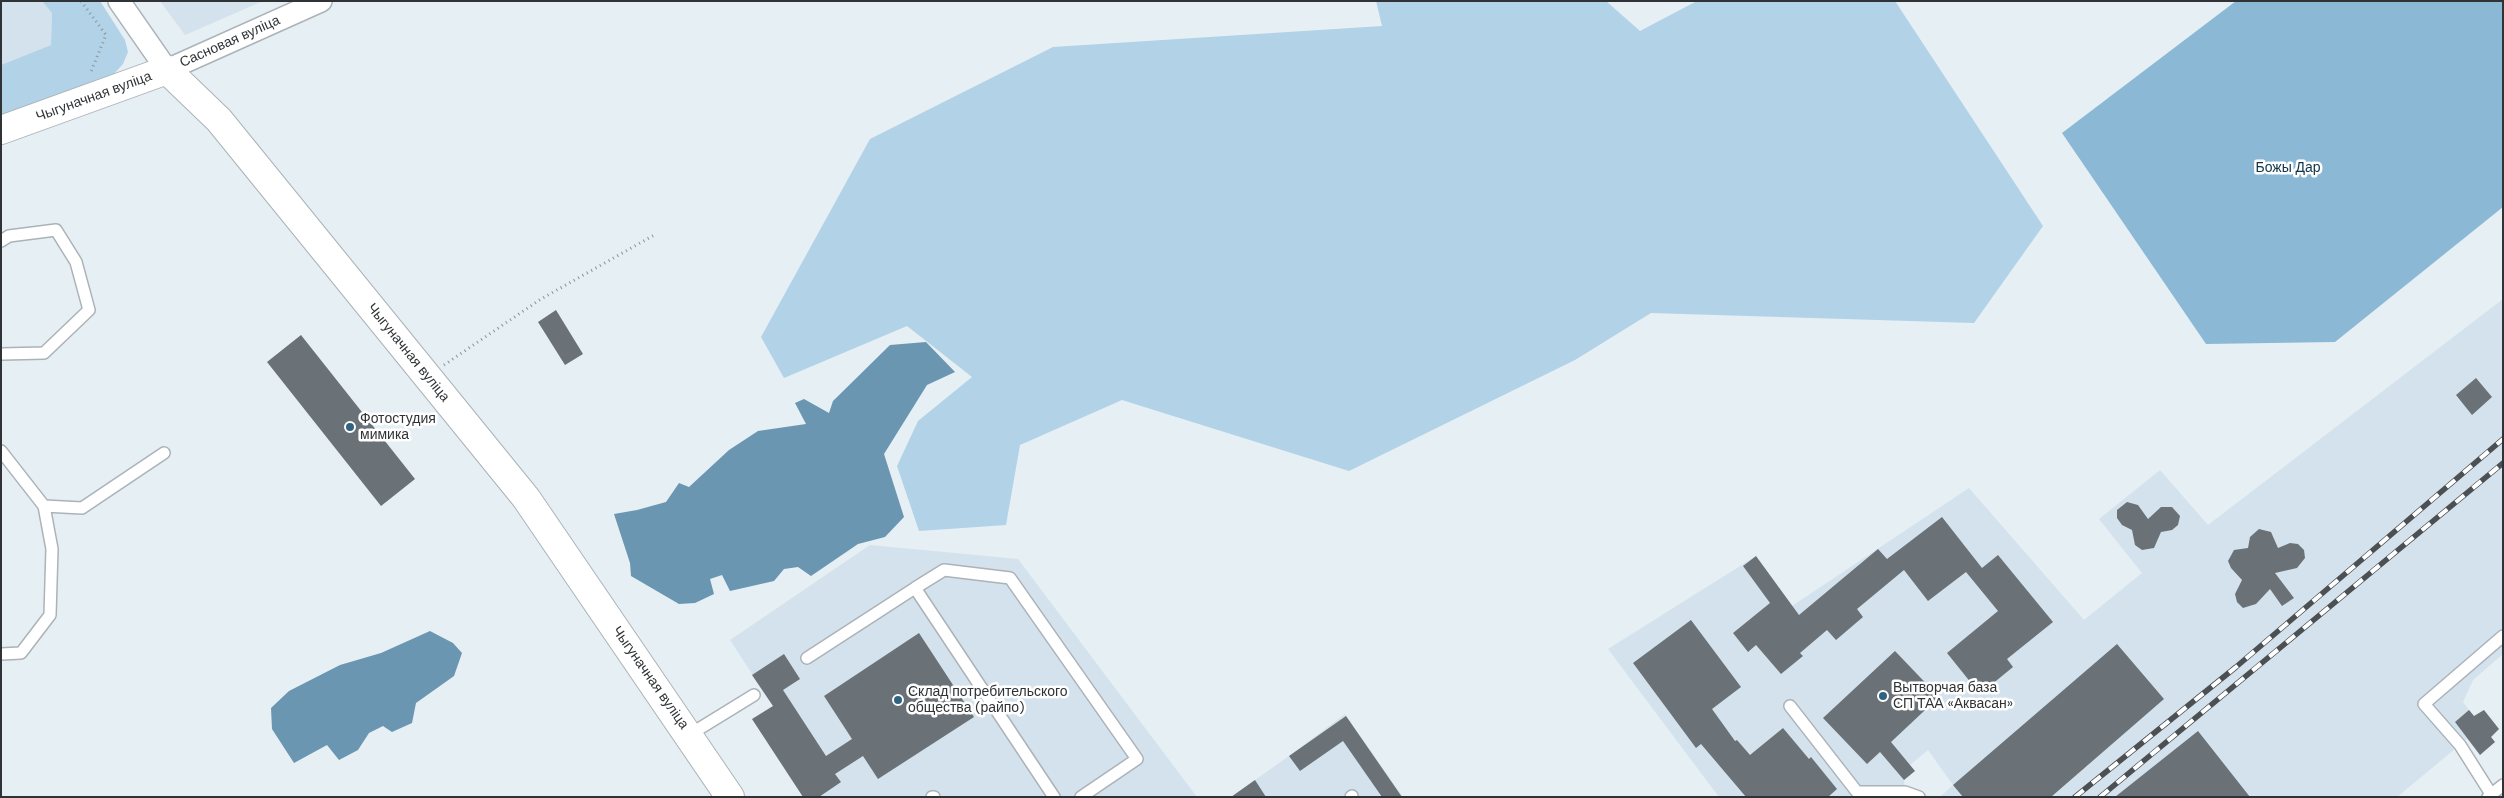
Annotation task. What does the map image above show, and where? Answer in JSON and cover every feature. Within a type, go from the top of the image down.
[{"type":"street","points":[[119,1],[167,70]]},
{"type":"street","name":"Сасновая вуліца","points":[[167,70],[321,1]]},
{"type":"street","name":"Чыгуначная вуліца","points":[[1,130],[167,70],[219,120],[526,498],[730,797]]},
{"type":"lane","points":[[1,241],[10,236],[56,230],[76,262],[89,310],[44,353],[1,354]]},
{"type":"lane","points":[[1,451],[44,506],[52,549],[50,615],[21,653],[1,654]]},
{"type":"lane","points":[[44,506],[82,508],[164,453]]},
{"type":"lane","points":[[807,658],[944,570],[1010,578],[1137,759],[1081,797]]},
{"type":"lane","points":[[915,588],[1054,797]]},
{"type":"lane","points":[[2503,636],[2424,704],[2460,745],[2490,795],[2503,785]]},
{"type":"lane","points":[[689,735],[754,695]]},
{"type":"lane","points":[[1790,706],[1857,792],[1904,792],[1920,797]]},
{"type":"path","points":[[81,1],[106,35],[89,78]]},
{"type":"path","points":[[427,376],[541,299],[656,234]]},
{"type":"shaded area","points":[[1,1],[42,1],[52,13],[51,45],[1,65]]},
{"type":"shaded area","points":[[42,1],[100,1],[125,40],[128,52],[123,64],[112,76],[1,117],[1,65],[51,45],[52,13]]},
{"type":"shaded area","points":[[160,1],[263,1],[185,35]]},
{"type":"shaded area","points":[[1376,1],[1606,1],[1640,31],[1697,1],[1895,1],[2043,226],[1974,323],[1651,313],[1575,360],[1349,471],[1122,400],[1020,445],[1006,525],[919,531],[897,466],[918,421],[972,377],[907,326],[784,378],[761,337],[870,139],[1053,47],[1382,26]]},
{"type":"shaded area","points":[[2503,299],[2503,654],[2473,680],[2463,702],[2474,716],[2484,710],[2499,729],[2491,737],[2495,742],[2480,755],[2467,739],[2397,797],[1940,797],[1953,785],[1928,750],[1910,765],[1915,771],[1904,780],[1905,797],[1719,797],[1608,649],[1756,556],[1792,606],[1969,488],[2084,620],[2142,573],[2099,519],[2160,470],[2208,525]]},
{"type":"shaded area","points":[[926,342],[955,372],[927,385],[884,454],[904,517],[885,537],[858,544],[811,576],[798,567],[784,569],[774,581],[730,591],[722,575],[710,579],[714,594],[695,603],[679,604],[631,576],[630,563],[614,514],[666,502],[679,483],[689,487],[729,450],[758,431],[806,424],[795,403],[804,399],[829,413],[833,401],[890,345]]},
{"type":"shaded area","points":[[870,545],[1018,559],[1197,797],[803,797],[752,719],[773,706],[730,640]]},
{"type":"shaded area","points":[[430,631],[453,643],[462,653],[454,676],[416,703],[412,723],[392,732],[383,726],[369,733],[358,750],[339,760],[327,745],[294,763],[272,729],[271,708],[289,691],[340,665],[381,653]]},
{"type":"shaded area","points":[[1345,714],[1403,797],[1231,797],[1289,756]]},
{"type":"green space","name":"Божы Дар","points":[[2236,1],[2503,1],[2503,207],[2335,342],[2206,344],[2062,133]]},
{"type":"building","points":[[556,310],[583,354],[565,365],[538,322]]},
{"type":"building","points":[[301,335],[415,479],[381,506],[267,362]]},
{"type":"building","points":[[2476,378],[2492,397],[2472,415],[2456,395]]},
{"type":"building","points":[[2127,502],[2138,505],[2148,519],[2161,507],[2172,507],[2180,516],[2178,525],[2172,530],[2161,532],[2154,548],[2142,550],[2135,545],[2132,530],[2122,525],[2117,518],[2117,510]]},
{"type":"building","points":[[1942,517],[1982,568],[1998,555],[2053,622],[2007,659],[2013,667],[1980,694],[1947,653],[1998,611],[1966,572],[1928,601],[1904,570],[1857,609],[1863,617],[1836,640],[1827,630],[1800,653],[1803,656],[1781,674],[1756,645],[1748,652],[1733,633],[1770,603],[1743,566],[1756,556],[1799,615],[1878,549],[1887,559]]},
{"type":"building","points":[[2259,529],[2271,532],[2278,548],[2290,543],[2298,544],[2304,550],[2305,558],[2297,568],[2275,573],[2294,598],[2282,606],[2270,589],[2256,604],[2243,608],[2237,602],[2235,594],[2242,580],[2231,568],[2228,561],[2234,550],[2248,548],[2250,537]]},
{"type":"building","points":[[1691,620],[1741,687],[1712,709],[1735,741],[1737,740],[1750,755],[1783,728],[1809,759],[1811,757],[1837,789],[1828,797],[1746,797],[1701,744],[1696,748],[1633,663]]},
{"type":"building","points":[[919,633],[974,717],[878,779],[863,756],[835,774],[841,782],[819,797],[803,797],[752,719],[773,706],[752,675],[784,654],[800,679],[783,690],[826,756],[852,739],[824,696]]},
{"type":"building","points":[[2117,644],[2164,699],[2051,797],[1963,797],[1953,785]]},
{"type":"building","points":[[1895,651],[1939,697],[1891,742],[1915,771],[1904,780],[1880,752],[1867,764],[1823,718]]},
{"type":"building","points":[[2469,710],[2474,716],[2484,710],[2499,729],[2491,737],[2495,742],[2480,755],[2455,722]]},
{"type":"building","points":[[1346,716],[1402,797],[1382,797],[1343,741],[1300,771],[1289,756]]},
{"type":"building","points":[[2198,731],[2250,797],[2115,797]]},
{"type":"building","points":[[1255,780],[1266,797],[1231,797]]},
{"type":"railway","points":[[2075,797],[2236,667],[2503,439]]},
{"type":"railway","points":[[2100,797],[2503,463]]},
{"type":"place","name":"Фотостудия мимика","points":[[350,427]]},
{"type":"place","name":"Вытворчая база СП ТАА «Аквасан»","points":[[1883,696]]},
{"type":"place","name":"Склад потребительского общества (райпо)","points":[[898,700]]}]
